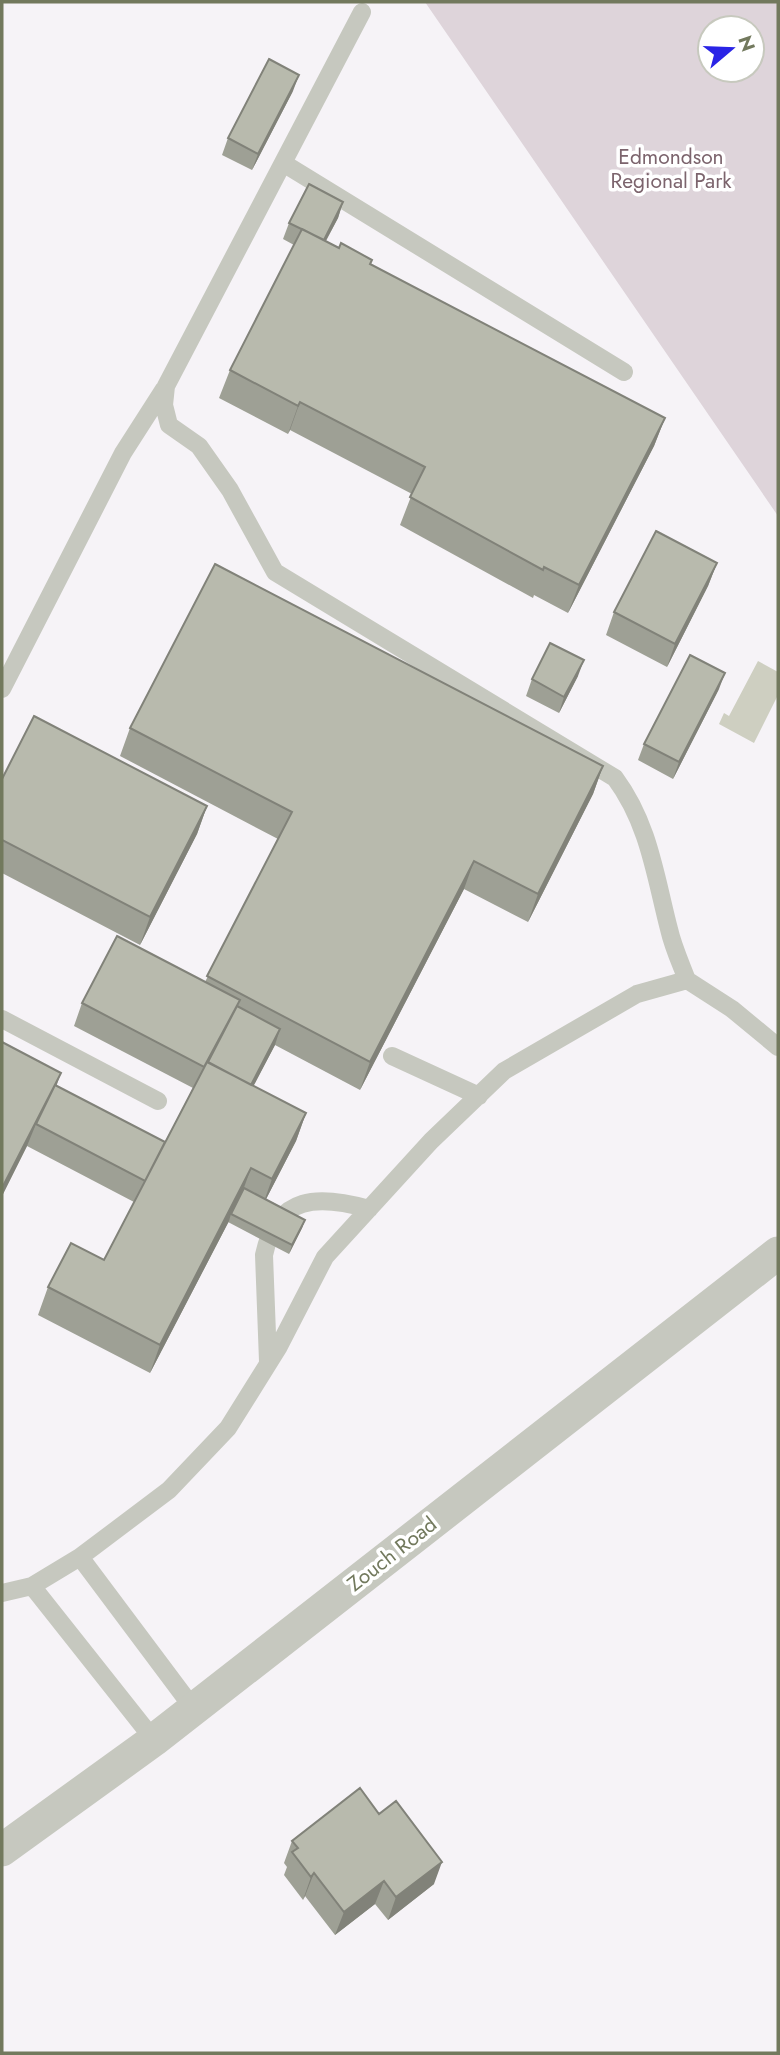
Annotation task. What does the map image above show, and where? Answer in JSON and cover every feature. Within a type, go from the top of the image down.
[{"type":"street","name":"Zouch Road","points":[[2,1850],[153,1740],[778,1254]]},
{"type":"lane","points":[[2,689],[123,453],[166,386],[362,12]]},
{"type":"lane","points":[[283,163],[624,372]]},
{"type":"lane","points":[[166,386],[164,405],[169,425],[199,446],[230,490],[275,572],[615,778],[642,825],[656,866],[669,932],[687,980],[732,1009],[778,1047]]},
{"type":"lane","points":[[2,1593],[32,1586],[80,1557],[169,1490],[229,1427],[268,1365],[324,1257],[431,1141],[504,1071],[638,993],[687,980]]},
{"type":"lane","points":[[2,1019],[158,1101]]},
{"type":"lane","points":[[392,1056],[479,1096]]},
{"type":"lane","points":[[268,1365],[264,1255],[267,1243],[281,1217],[291,1209],[314,1199],[335,1199],[369,1209]]},
{"type":"lane","points":[[80,1557],[193,1708]]},
{"type":"lane","points":[[32,1586],[153,1740]]},
{"type":"green space","name":"Edmondson Regional Park","points":[[425,2],[778,2],[778,516]]},
{"type":"shaded area","points":[[758,661],[778,672],[778,695],[754,743],[719,724],[724,713],[729,716]]},
{"type":"building","points":[[269,59],[299,75],[258,154],[228,138]]},
{"type":"building","points":[[309,184],[343,202],[324,240],[289,223]]},
{"type":"building","points":[[302,229],[339,248],[341,243],[372,260],[370,264],[665,418],[579,585],[544,567],[543,570],[410,497],[425,467],[300,402],[298,406],[230,370]]},
{"type":"building","points":[[656,531],[717,563],[675,644],[614,612]]},
{"type":"building","points":[[215,564],[603,766],[538,894],[474,861],[370,1062],[207,976],[292,812],[130,728]]},
{"type":"building","points":[[550,643],[584,660],[564,697],[532,679]]},
{"type":"building","points":[[690,655],[725,673],[679,762],[644,744]]},
{"type":"building","points":[[34,716],[207,806],[150,917],[2,840],[2,779]]},
{"type":"building","points":[[117,936],[240,1000],[204,1067],[82,1003]]},
{"type":"building","points":[[237,1006],[280,1029],[251,1085],[208,1062]]},
{"type":"building","points":[[2,1042],[61,1073],[2,1188]]},
{"type":"building","points":[[207,1062],[306,1113],[272,1179],[251,1168],[160,1345],[48,1287],[71,1243],[104,1260]]},
{"type":"building","points":[[55,1085],[165,1142],[145,1181],[36,1124]]},
{"type":"building","points":[[244,1188],[305,1220],[292,1245],[231,1214]]},
{"type":"building","points":[[360,1788],[379,1814],[396,1801],[442,1862],[396,1897],[384,1881],[344,1912],[314,1873],[311,1877],[292,1852],[298,1848],[292,1841]]}]
